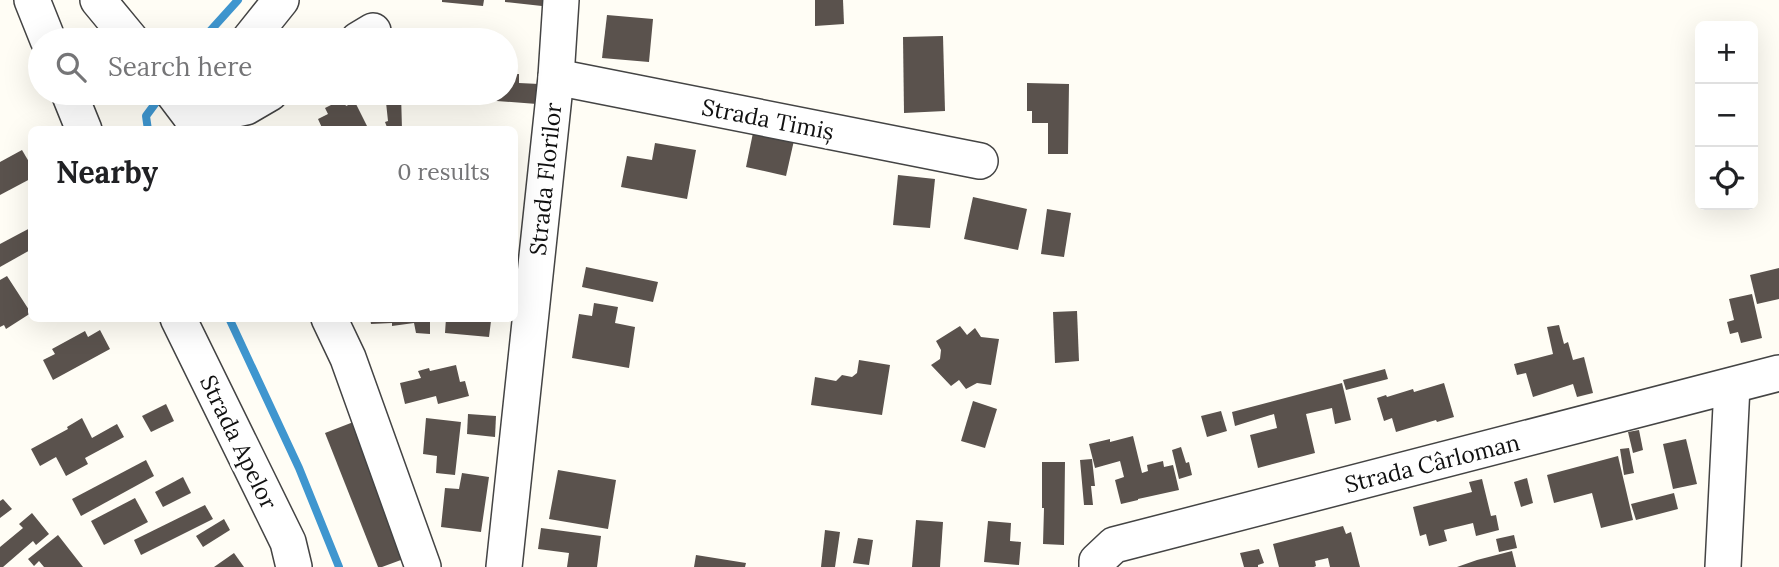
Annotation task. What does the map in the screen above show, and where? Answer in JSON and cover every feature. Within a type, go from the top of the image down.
[{"type":"street","points":[[32,0],[43,28]]},
{"type":"street","points":[[98,0],[121,28]]},
{"type":"street","points":[[259,28],[281,0]]},
{"type":"street","name":"Strada Florilor","points":[[504,567],[556,77],[561,0]]},
{"type":"street","name":"Strada Timiș","points":[[556,77],[980,161]]},
{"type":"street","points":[[74,105],[82,126]]},
{"type":"street","points":[[192,108],[249,105]]},
{"type":"street","name":"Strada Apelor","points":[[180,322],[288,542],[294,567]]},
{"type":"street","points":[[331,322],[348,358],[424,567]]},
{"type":"street","name":"Strada Cârloman","points":[[1097,567],[1097,561],[1114,545],[1779,373]]},
{"type":"street","points":[[1723,567],[1732,386]]},
{"type":"building","points":[[442,0],[484,0],[483,6]]},
{"type":"building","points":[[551,0],[551,7],[505,2]]},
{"type":"building","points":[[815,0],[843,0],[844,24],[815,26]]},
{"type":"building","points":[[607,15],[653,19],[649,62],[602,58]]},
{"type":"building","points":[[943,36],[945,111],[904,113],[903,37]]},
{"type":"building","points":[[518,74],[519,83],[539,84],[537,104],[518,103]]},
{"type":"building","points":[[1027,83],[1069,84],[1068,154],[1048,154],[1048,123],[1032,123],[1032,111],[1027,111]]},
{"type":"building","points":[[331,105],[356,105],[367,126],[321,126],[318,119],[328,114],[325,108]]},
{"type":"building","points":[[386,105],[401,105],[402,126],[386,126],[385,122],[388,121]]},
{"type":"building","points":[[754,128],[795,136],[786,176],[746,167]]},
{"type":"building","points":[[655,143],[696,150],[687,199],[621,187],[627,156],[652,160]]},
{"type":"building","points":[[22,150],[28,160],[28,180],[0,195],[0,162]]},
{"type":"building","points":[[898,175],[935,179],[930,228],[893,225]]},
{"type":"building","points":[[973,197],[1027,209],[1018,250],[964,239]]},
{"type":"building","points":[[1047,209],[1071,213],[1064,257],[1041,254]]},
{"type":"building","points":[[28,229],[28,251],[0,267],[0,244]]},
{"type":"building","points":[[586,267],[658,282],[653,302],[582,287]]},
{"type":"building","points":[[1779,268],[1779,299],[1757,304],[1750,275]]},
{"type":"building","points":[[7,276],[28,308],[28,315],[6,329],[4,325],[0,327],[0,280]]},
{"type":"building","points":[[1752,294],[1762,338],[1741,343],[1738,332],[1730,334],[1727,322],[1734,320],[1729,299]]},
{"type":"building","points":[[594,303],[618,307],[615,323],[635,327],[629,368],[572,358],[579,314],[592,316]]},
{"type":"building","points":[[1077,311],[1079,361],[1055,363],[1053,312]]},
{"type":"building","points":[[371,322],[430,322],[430,334],[416,333],[414,323],[392,326],[392,323]]},
{"type":"building","points":[[446,322],[491,322],[489,337],[445,333]]},
{"type":"building","points":[[1559,325],[1564,344],[1568,342],[1573,360],[1584,357],[1593,393],[1577,397],[1573,384],[1533,397],[1526,373],[1517,375],[1514,364],[1553,354],[1547,327]]},
{"type":"building","points":[[960,326],[967,335],[975,328],[981,337],[999,339],[991,385],[977,383],[966,389],[959,380],[951,386],[931,365],[940,359],[941,350],[936,341]]},
{"type":"building","points":[[100,330],[110,349],[53,380],[43,360],[55,354],[52,349],[85,331],[88,337]]},
{"type":"building","points":[[859,360],[890,365],[882,415],[811,405],[815,377],[836,381],[842,375],[852,377],[857,373]]},
{"type":"building","points":[[456,365],[460,382],[465,381],[469,396],[438,404],[436,396],[405,404],[400,383],[421,378],[418,371]]},
{"type":"building","points":[[1385,369],[1388,379],[1346,390],[1343,380]]},
{"type":"building","points":[[1342,383],[1351,420],[1335,424],[1332,408],[1306,414],[1315,453],[1258,468],[1250,435],[1277,428],[1274,414],[1235,426],[1232,412]]},
{"type":"building","points":[[1444,383],[1454,417],[1396,432],[1392,418],[1384,421],[1377,398],[1413,389],[1414,392]]},
{"type":"building","points":[[973,401],[997,409],[985,448],[961,441]]},
{"type":"building","points":[[166,404],[174,421],[151,432],[142,416]]},
{"type":"building","points":[[1221,411],[1227,431],[1207,437],[1201,416]]},
{"type":"building","points":[[468,414],[496,416],[495,437],[467,434]]},
{"type":"building","points":[[82,418],[92,438],[117,424],[124,437],[85,458],[88,464],[66,476],[56,457],[40,466],[31,449],[68,429],[67,427]]},
{"type":"building","points":[[426,418],[461,422],[455,475],[436,473],[437,456],[423,454]]},
{"type":"building","points":[[356,421],[409,557],[382,567],[378,567],[325,433]]},
{"type":"building","points":[[1639,430],[1643,450],[1633,453],[1628,432]]},
{"type":"building","points":[[1133,436],[1142,473],[1148,471],[1147,465],[1163,461],[1164,467],[1173,465],[1179,490],[1121,504],[1115,480],[1124,477],[1120,461],[1095,468],[1089,444]]},
{"type":"building","points":[[1686,439],[1697,484],[1673,489],[1663,444]]},
{"type":"building","points":[[1181,447],[1192,475],[1179,479],[1172,450]]},
{"type":"building","points":[[1629,448],[1634,473],[1624,475],[1620,449]]},
{"type":"building","points":[[1618,456],[1633,520],[1601,528],[1592,493],[1554,503],[1547,475]]},
{"type":"building","points":[[1092,459],[1095,486],[1091,486],[1093,505],[1084,505],[1080,460]]},
{"type":"building","points":[[146,460],[154,476],[81,516],[72,499]]},
{"type":"building","points":[[1042,462],[1065,462],[1064,545],[1043,544]]},
{"type":"building","points":[[558,470],[616,480],[608,529],[549,519]]},
{"type":"building","points":[[462,473],[489,477],[481,532],[441,527],[445,488],[459,489]]},
{"type":"building","points":[[183,477],[191,493],[163,507],[155,492]]},
{"type":"building","points":[[1527,478],[1533,503],[1521,507],[1514,482]]},
{"type":"building","points":[[1482,479],[1491,516],[1496,515],[1499,530],[1476,536],[1473,523],[1444,530],[1447,541],[1429,546],[1426,534],[1420,536],[1413,507],[1472,492],[1469,482]]},
{"type":"building","points":[[1674,493],[1678,509],[1636,520],[1631,504]]},
{"type":"building","points":[[135,498],[148,522],[104,545],[91,521]]},
{"type":"building","points":[[3,499],[12,509],[0,518],[0,501]]},
{"type":"building","points":[[205,505],[213,519],[141,555],[134,540]]},
{"type":"building","points":[[32,513],[49,534],[36,545],[33,541],[0,567],[0,547],[23,528],[19,524]]},
{"type":"building","points":[[224,519],[230,530],[203,547],[196,536]]},
{"type":"building","points":[[916,520],[943,522],[940,567],[912,567]]},
{"type":"building","points":[[988,521],[1011,523],[1010,541],[1021,542],[1019,565],[984,562]]},
{"type":"building","points":[[1343,526],[1346,534],[1351,532],[1360,567],[1330,567],[1328,558],[1315,561],[1314,567],[1279,567],[1273,544]]},
{"type":"building","points":[[541,528],[601,536],[597,567],[567,567],[569,553],[538,549]]},
{"type":"building","points":[[825,530],[840,532],[835,567],[821,567]]},
{"type":"building","points":[[58,535],[83,567],[44,567],[39,561],[34,566],[28,559]]},
{"type":"building","points":[[1514,535],[1517,548],[1499,552],[1496,539]]},
{"type":"building","points":[[858,538],[873,540],[869,565],[853,563]]},
{"type":"building","points":[[1259,549],[1264,563],[1258,567],[1244,567],[1240,553]]},
{"type":"building","points":[[1512,551],[1516,567],[1457,567],[1477,560]]},
{"type":"building","points":[[234,553],[244,567],[214,567]]},
{"type":"building","points":[[696,555],[746,563],[745,567],[694,567]]},
{"type":"waterway","points":[[213,28],[238,0]]},
{"type":"waterway","points":[[147,126],[146,116],[154,105]]},
{"type":"waterway","points":[[231,322],[299,468],[339,567]]}]
